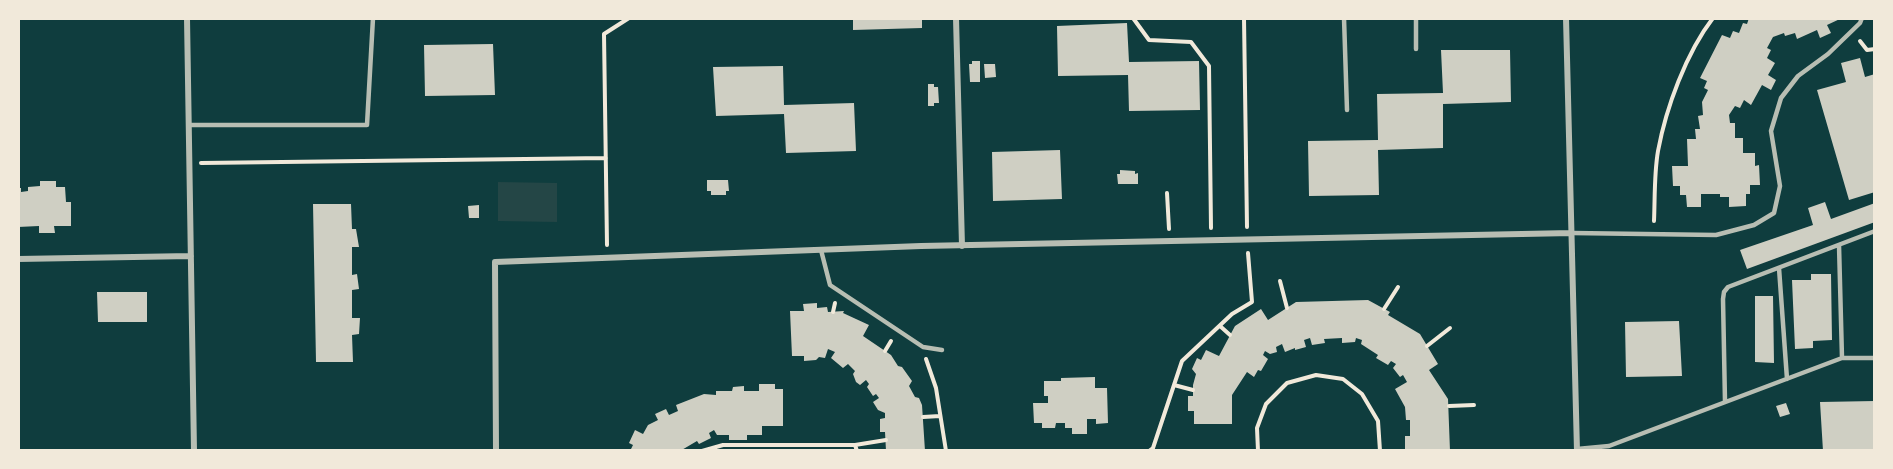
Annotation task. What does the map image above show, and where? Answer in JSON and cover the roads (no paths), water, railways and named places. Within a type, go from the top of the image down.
[{"type":"street","points":[[187,18],[194,451]]},
{"type":"street","points":[[956,18],[962,246]]},
{"type":"street","points":[[1566,18],[1577,450]]},
{"type":"street","points":[[496,451],[495,262],[962,246],[1572,233]]},
{"type":"street","points":[[18,259],[191,256]]},
{"type":"lane","points":[[189,125],[367,125],[373,18]]},
{"type":"lane","points":[[1344,18],[1347,110]]},
{"type":"lane","points":[[1416,18],[1416,49]]},
{"type":"lane","points":[[1572,233],[1716,235],[1754,225],[1774,213],[1780,186],[1771,131],[1781,98],[1798,76],[1828,54],[1860,23],[1862,18]]},
{"type":"lane","points":[[1725,402],[1724,292],[1728,287],[1875,231]]},
{"type":"lane","points":[[1839,245],[1842,358]]},
{"type":"lane","points":[[821,250],[830,285],[922,347],[942,350]]},
{"type":"lane","points":[[1779,268],[1787,378]]},
{"type":"lane","points":[[1577,450],[1609,446],[1842,358],[1875,358]]}]
